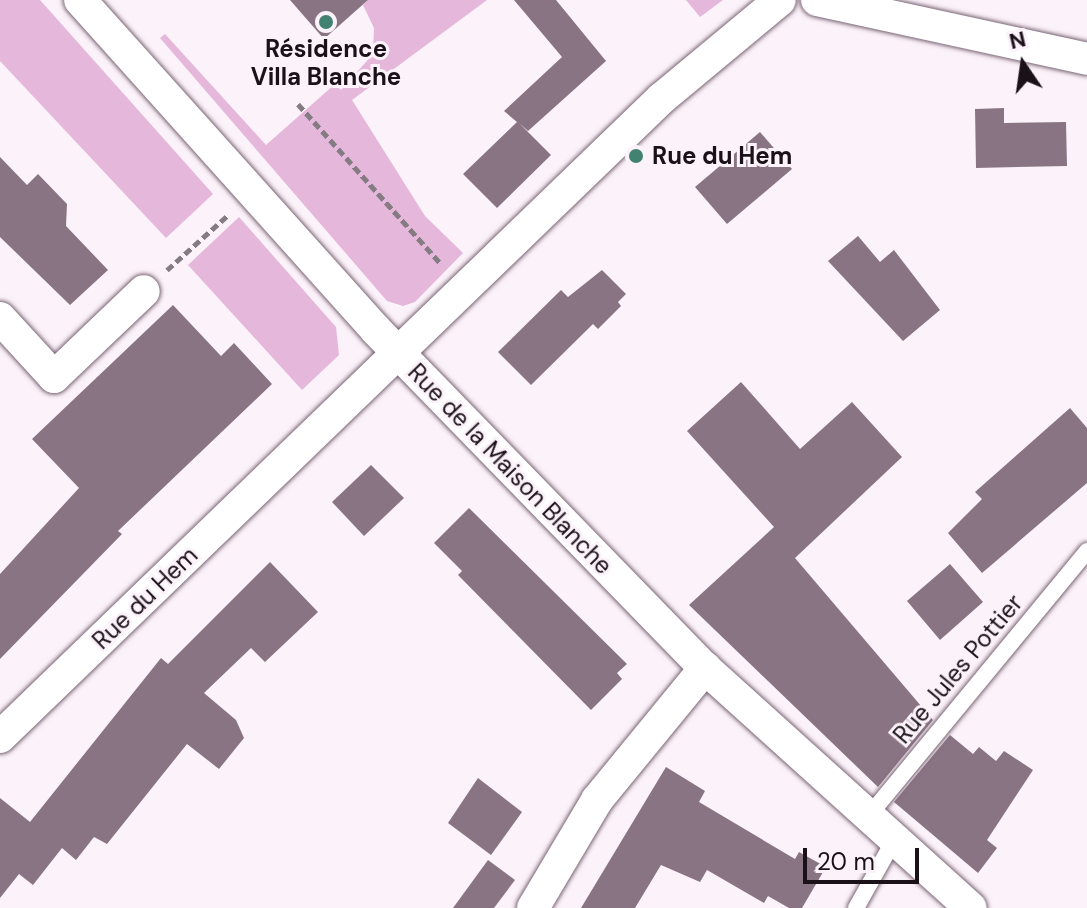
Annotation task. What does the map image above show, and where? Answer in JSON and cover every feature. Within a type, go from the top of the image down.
[{"type":"street","name":"Rue de la Maison Blanche","points":[[80,0],[397,353],[705,668],[893,842],[971,908]]},
{"type":"street","name":"Rue du Hem","points":[[0,737],[662,98],[780,0]]},
{"type":"street","points":[[817,0],[1087,59]]},
{"type":"street","points":[[0,318],[54,377],[144,291]]},
{"type":"street","points":[[533,908],[597,800],[705,668]]},
{"type":"lane","name":"Rue Jules Pottier","points":[[867,818],[1087,551]]},
{"type":"lane","points":[[856,908],[893,842]]},
{"type":"path","points":[[298,104],[463,289]]},
{"type":"path","points":[[144,291],[253,193]]},
{"type":"shaded area","points":[[0,0],[40,0],[213,194],[166,238],[0,61]]},
{"type":"shaded area","points":[[368,0],[487,0],[352,100],[425,216],[463,253],[415,302],[403,306],[387,301],[160,38],[165,34],[266,145],[335,84],[341,90],[373,54],[374,28],[363,5]]},
{"type":"shaded area","points":[[686,0],[723,0],[700,17]]},
{"type":"shaded area","points":[[239,217],[336,327],[339,355],[302,390],[188,265]]},
{"type":"building","name":"Résidence Villa Blanche","points":[[290,0],[368,0],[324,39]]},
{"type":"building","points":[[514,0],[556,0],[606,61],[528,131],[519,123],[551,155],[497,208],[463,174],[517,122],[504,111],[562,57]]},
{"type":"building","points":[[1004,108],[1004,123],[1066,122],[1067,166],[976,168],[975,109]]},
{"type":"building","points":[[760,132],[792,169],[727,224],[695,187]]},
{"type":"building","points":[[0,157],[27,185],[38,174],[67,204],[66,226],[108,270],[70,305],[0,237]]},
{"type":"building","points":[[858,236],[880,262],[894,250],[940,310],[903,341],[828,261]]},
{"type":"building","points":[[602,270],[626,294],[618,302],[621,306],[598,329],[593,324],[531,385],[498,352],[561,290],[568,297]]},
{"type":"building","points":[[173,305],[221,356],[234,343],[272,384],[118,531],[122,534],[0,659],[0,574],[79,488],[32,439]]},
{"type":"building","points":[[741,382],[800,449],[852,402],[902,457],[795,558],[933,720],[878,787],[689,605],[774,527],[687,431]]},
{"type":"building","points":[[1070,408],[1087,428],[1087,483],[982,573],[948,533],[982,499],[975,492]]},
{"type":"building","points":[[371,465],[404,498],[364,536],[332,502]]},
{"type":"building","points":[[469,508],[627,664],[617,673],[622,679],[591,710],[458,575],[462,571],[434,543]]},
{"type":"building","points":[[270,562],[318,612],[265,662],[251,648],[204,693],[236,720],[244,738],[219,769],[187,744],[107,844],[94,837],[76,860],[62,848],[33,885],[19,874],[0,898],[0,798],[30,822],[161,658],[168,664]]},
{"type":"building","points":[[950,564],[983,602],[940,640],[907,601]]},
{"type":"building","points":[[950,735],[973,754],[979,747],[996,761],[1004,751],[1033,770],[987,840],[997,848],[978,873],[894,802]]},
{"type":"building","points":[[666,767],[705,791],[699,802],[795,859],[799,852],[826,867],[802,908],[789,908],[768,896],[764,903],[707,870],[700,882],[661,865],[635,908],[581,908]]},
{"type":"building","points":[[478,778],[522,812],[491,855],[448,823]]},
{"type":"building","points":[[488,860],[515,880],[494,908],[453,908]]},
{"type":"place","name":"Résidence Villa Blanche","points":[[326,22]]},
{"type":"place","name":"Rue du Hem","points":[[636,156]]}]
